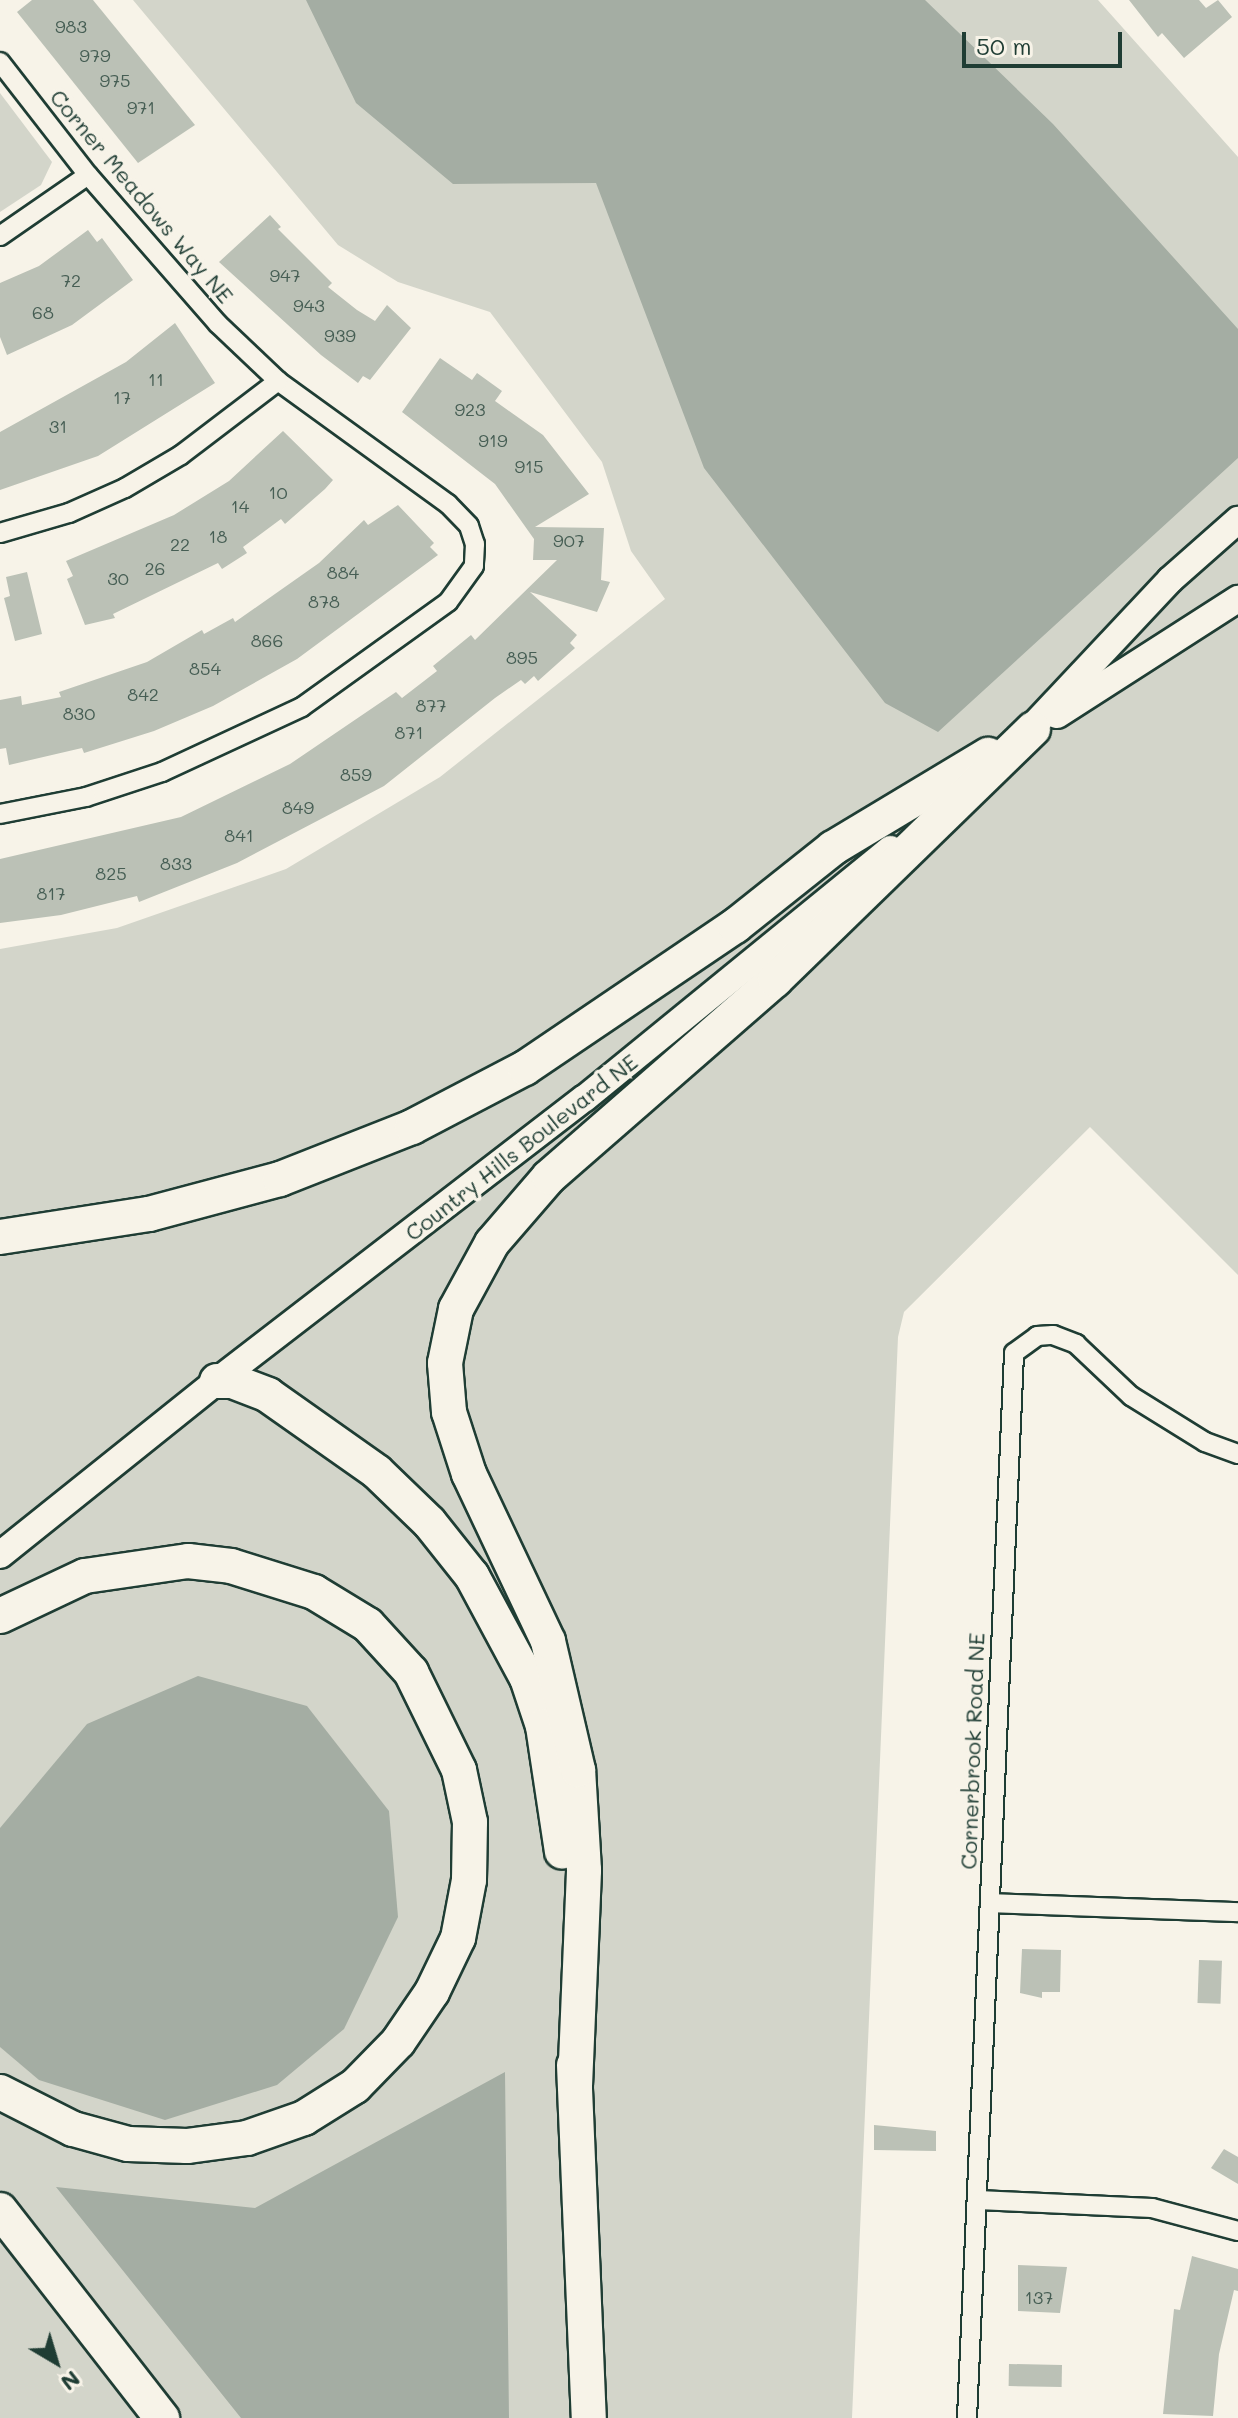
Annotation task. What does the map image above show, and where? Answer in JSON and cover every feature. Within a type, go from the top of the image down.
[{"type":"highway","points":[[0,1237],[149,1214],[280,1179],[412,1127],[525,1068],[735,926],[833,848],[1033,729]]},
{"type":"highway","points":[[575,2086],[584,1870],[578,1770],[548,1641],[469,1474],[449,1412],[445,1363],[456,1309],[492,1243],[549,1177],[775,980],[1033,729]]},
{"type":"highway","points":[[217,1381],[232,1381],[268,1395],[377,1472],[429,1522],[472,1576],[509,1637],[543,1726],[562,1839],[589,2418]]},
{"type":"highway","points":[[0,1616],[85,1576],[176,1562],[231,1566],[314,1592],[368,1625],[411,1672],[459,1770],[470,1822],[469,1880],[458,1938],[432,1992],[398,2042],[355,2086],[304,2118],[217,2142],[128,2144],[73,2129],[0,2092]]},
{"type":"highway","points":[[0,2210],[162,2418]]},
{"type":"main road","name":"Country Hills Boulevard NE","points":[[1033,729],[1170,580],[1238,520]]},
{"type":"main road","name":"Country Hills Boulevard NE","points":[[0,1555],[217,1381],[609,1080],[1033,729],[1238,599]]},
{"type":"street","name":"Corner Meadows Way NE","points":[[0,62],[88,175],[183,288],[278,381],[448,504],[469,526],[474,566],[465,584],[355,673],[232,744],[86,797],[0,814]]},
{"type":"street","points":[[0,236],[88,175]]},
{"type":"street","points":[[0,533],[69,513],[125,488],[181,455],[278,381]]},
{"type":"street","name":"Cornerbrook Road NE","points":[[967,2418],[1014,1353],[1037,1336],[1076,1344],[1131,1396],[1205,1442],[1238,1454]]},
{"type":"street","points":[[990,1903],[1238,1912]]},
{"type":"street","points":[[978,2200],[1152,2208],[1238,2231]]},
{"type":"shaded area","points":[[133,0],[1098,0],[1238,157],[1238,1275],[1090,1127],[904,1312],[898,1337],[852,2418],[0,2418],[0,949],[117,928],[286,869],[440,777],[665,599],[631,551],[602,462],[490,312],[398,282],[338,245]]},
{"type":"shaded area","points":[[306,0],[925,0],[1053,124],[1238,329],[1238,458],[938,732],[885,703],[704,468],[596,183],[453,184],[356,103]]},
{"type":"shaded area","points":[[0,93],[52,162],[41,185],[0,212]]},
{"type":"shaded area","points":[[198,1676],[307,1706],[389,1811],[398,1917],[344,2029],[277,2085],[165,2120],[39,2080],[0,2047],[0,1828],[87,1724]]},
{"type":"shaded area","points":[[505,2072],[509,2418],[241,2418],[56,2187],[255,2208]]},
{"type":"building","points":[[32,0],[93,0],[195,125],[138,163],[17,12]]},
{"type":"building","points":[[1129,0],[1199,0],[1206,8],[1218,0],[1232,17],[1184,58],[1162,33],[1158,37]]},
{"type":"building","points":[[270,215],[281,227],[278,229],[332,283],[328,287],[375,321],[387,305],[411,328],[370,380],[363,376],[358,383],[321,355],[219,262]]},
{"type":"building","points":[[88,230],[97,242],[102,238],[133,280],[72,325],[7,355],[0,337],[0,283],[39,266]]},
{"type":"building","points":[[175,323],[215,383],[98,456],[0,490],[0,432],[126,362]]},
{"type":"building","points":[[440,358],[472,380],[477,373],[502,391],[495,401],[543,435],[589,494],[535,527],[604,528],[601,580],[610,582],[597,612],[530,592],[577,635],[570,643],[575,648],[538,681],[534,676],[525,684],[521,680],[495,698],[384,786],[237,863],[139,902],[137,896],[61,915],[0,923],[0,859],[181,817],[290,764],[396,692],[402,698],[437,671],[433,666],[471,635],[475,640],[557,560],[533,560],[534,539],[495,484],[402,412]]},
{"type":"building","points":[[283,431],[333,480],[325,489],[285,524],[281,519],[243,547],[247,553],[222,569],[218,563],[113,614],[115,618],[85,625],[67,579],[73,576],[66,561],[174,515],[229,481]]},
{"type":"building","points":[[398,505],[434,543],[430,547],[438,555],[297,659],[213,706],[154,731],[84,753],[82,748],[9,765],[6,748],[0,749],[0,700],[21,696],[22,705],[61,697],[59,692],[147,662],[202,630],[204,634],[233,618],[235,622],[319,563],[364,520],[368,525]]},
{"type":"building","points":[[27,572],[42,634],[15,641],[4,598],[10,596],[6,577]]},
{"type":"building","points":[[1022,1949],[1061,1950],[1060,1992],[1042,1992],[1042,1998],[1020,1993]]},
{"type":"building","points":[[1199,1960],[1222,1961],[1220,2004],[1197,2003]]},
{"type":"building","points":[[874,2125],[936,2131],[936,2151],[874,2150]]},
{"type":"building","points":[[1224,2149],[1238,2157],[1238,2184],[1211,2168]]},
{"type":"building","points":[[1192,2256],[1238,2269],[1238,2291],[1234,2290],[1219,2354],[1213,2416],[1163,2414],[1174,2309],[1180,2310]]},
{"type":"building","points":[[1018,2265],[1067,2267],[1060,2313],[1018,2311]]},
{"type":"building","points":[[1009,2364],[1062,2365],[1062,2387],[1009,2386]]}]
